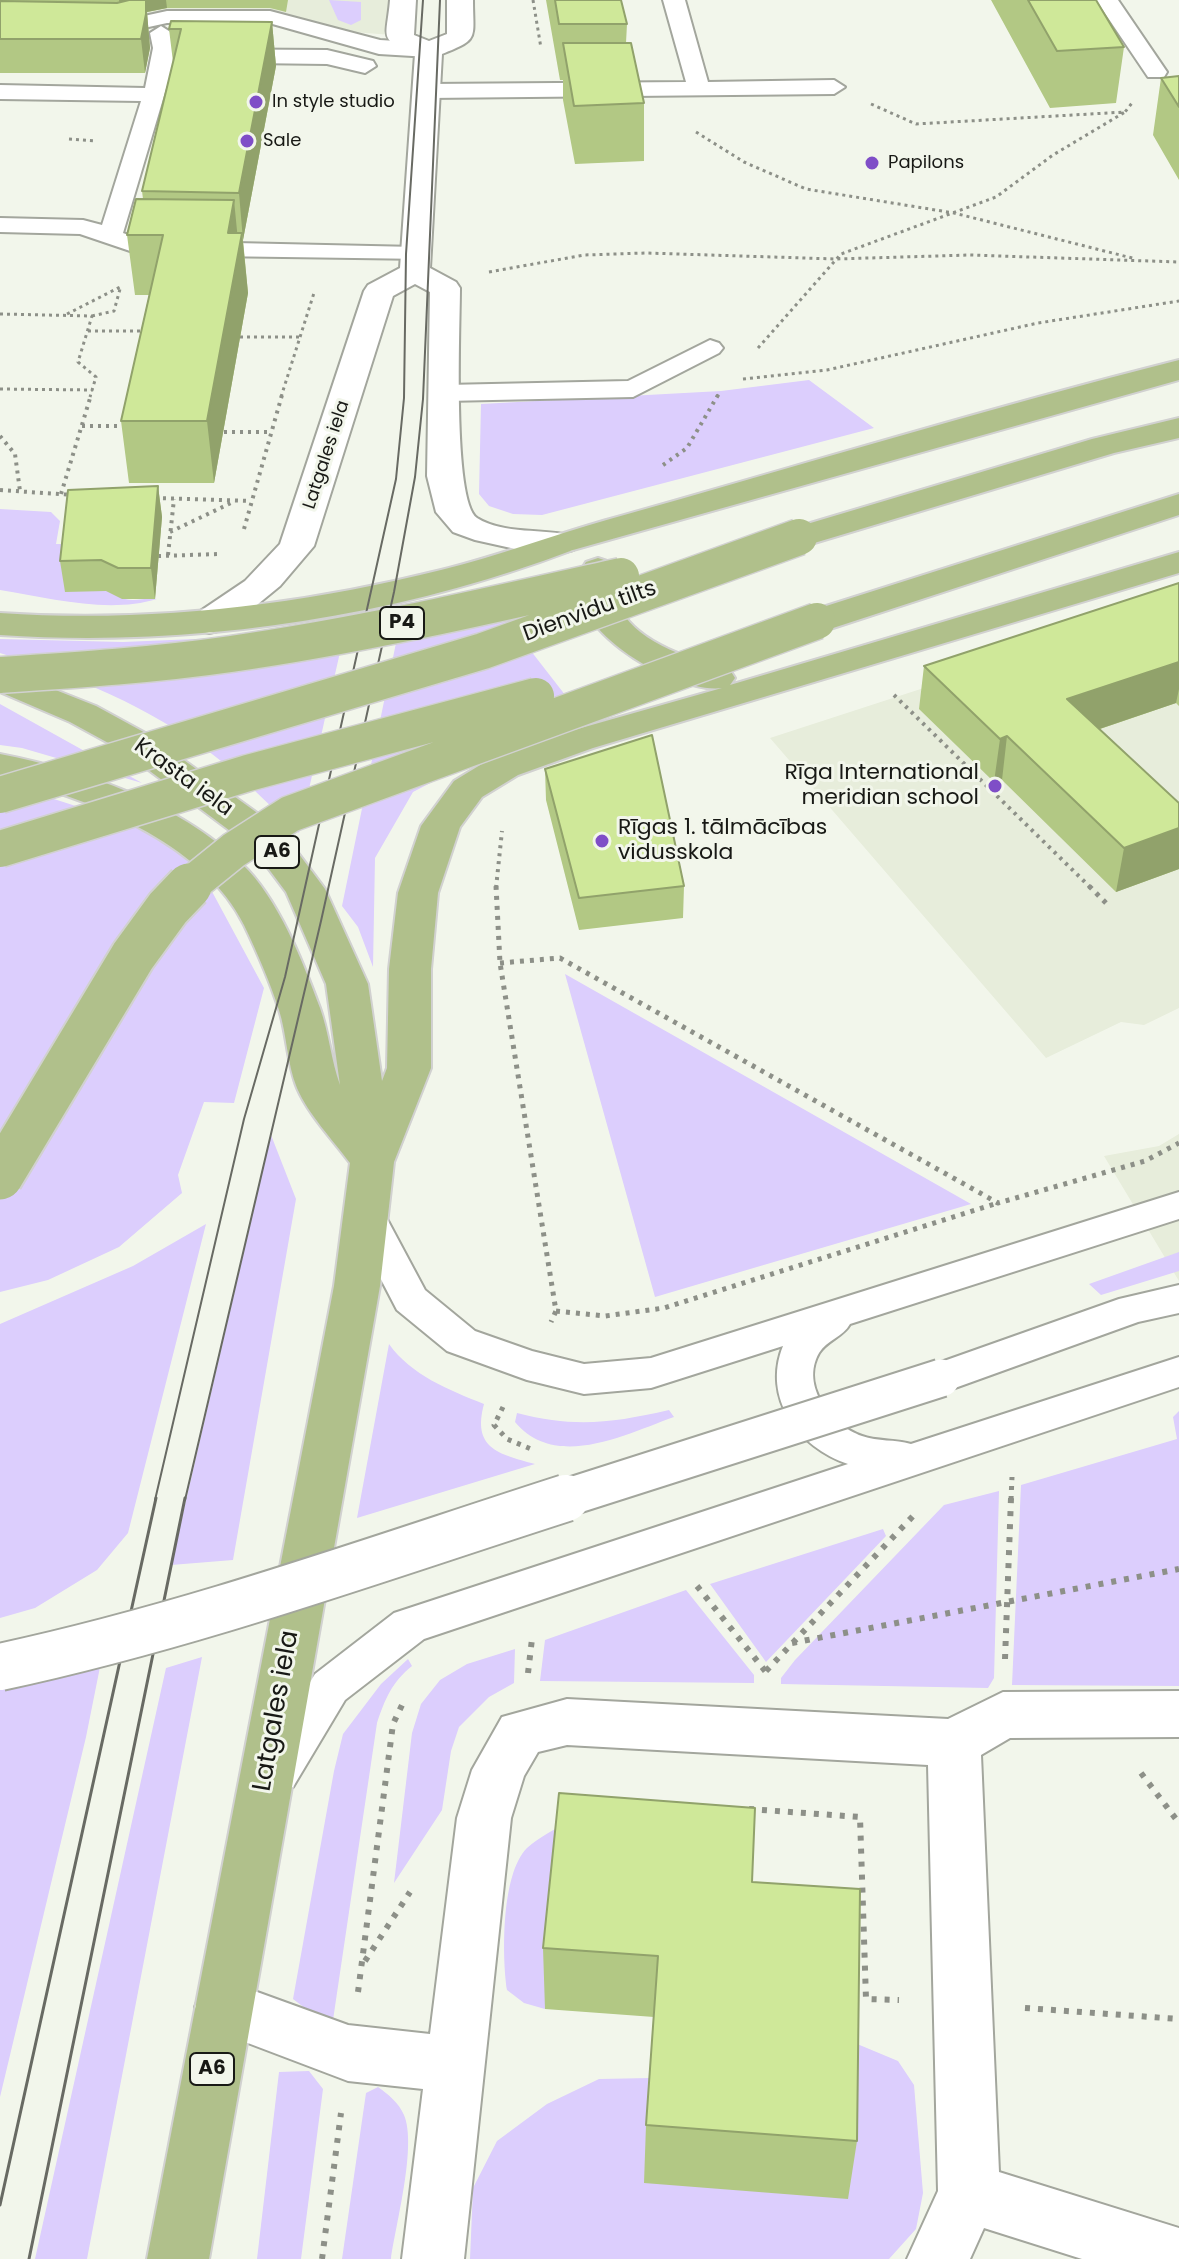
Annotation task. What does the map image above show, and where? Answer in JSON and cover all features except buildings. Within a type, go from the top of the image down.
[{"type":"highway","points":[[6,623],[122,629],[282,613],[394,592],[514,561],[561,543],[1179,370]]},
{"type":"highway","name":"Dienvidu tilts","points":[[0,795],[483,651],[799,537],[1104,446],[1179,428]]},
{"type":"highway","points":[[725,499],[656,523],[613,546],[601,558],[596,593],[613,625],[654,656],[721,679],[790,680]]},
{"type":"highway","points":[[0,1177],[155,924],[198,878],[237,845],[290,814],[817,621],[1179,504]]},
{"type":"highway","name":"P4","points":[[0,677],[177,661],[275,646],[451,614],[799,537]]},
{"type":"highway","points":[[372,1162],[409,1068],[410,969],[418,893],[441,826],[468,789],[504,767],[580,740],[1176,565]]},
{"type":"highway","points":[[0,849],[248,773],[817,621]]},
{"type":"highway","name":"Krasta iela","points":[[0,677],[83,714],[136,743],[267,839],[277,852],[305,889],[347,984],[372,1162]]},
{"type":"highway","points":[[0,766],[41,774],[97,793],[170,828],[229,874],[262,920],[300,1010],[318,1087],[372,1162]]},
{"type":"highway","name":"Latgales iela","points":[[178,2259],[357,1286],[372,1162]]},
{"type":"street","points":[[403,0],[400,39],[424,71],[415,263],[445,288],[444,476],[453,512],[465,525],[487,533],[520,540],[561,543]]},
{"type":"street","points":[[424,71],[460,38],[460,0]]},
{"type":"street","name":"Latgales iela","points":[[209,622],[250,596],[279,571],[297,546],[379,291],[415,263]]},
{"type":"street","points":[[433,2259],[484,1818],[499,1770],[521,1733],[567,1722],[954,1743],[1003,1715],[1179,1714]]},
{"type":"street","points":[[938,2259],[969,2193],[954,1743]]},
{"type":"street","points":[[224,2007],[348,2053],[455,2064]]},
{"type":"street","points":[[969,2193],[1179,2259]]},
{"type":"lane","points":[[674,0],[699,88]]},
{"type":"lane","points":[[1107,0],[1156,72]]},
{"type":"lane","points":[[110,237],[154,95],[163,55],[161,32],[167,17]]},
{"type":"lane","points":[[0,25],[121,27],[167,17],[270,17],[379,47],[424,71],[633,89],[834,87]]},
{"type":"lane","points":[[163,55],[327,57],[385,71]]},
{"type":"lane","points":[[0,92],[154,95]]},
{"type":"lane","points":[[0,225],[83,227],[142,248],[326,254],[415,263]]},
{"type":"lane","points":[[446,393],[633,389],[710,348]]},
{"type":"lane","points":[[366,1214],[411,1300],[461,1341],[527,1365],[584,1379],[651,1373],[1179,1205]]},
{"type":"lane","points":[[0,1667],[65,1653],[202,1614],[941,1378],[1133,1309],[1179,1299]]},
{"type":"lane","points":[[850,1311],[822,1325],[802,1346],[793,1371],[796,1398],[813,1423],[839,1444],[873,1456],[909,1458],[943,1450]]},
{"type":"lane","points":[[261,1799],[330,1687],[409,1626],[1179,1372]]},
{"type":"path","points":[[750,358],[841,254],[996,197],[1053,155],[1125,112],[1156,72]]},
{"type":"path","points":[[834,87],[916,124],[1125,112]]},
{"type":"path","points":[[633,89],[668,115],[744,162],[806,189],[954,213],[1145,261]]},
{"type":"path","points":[[0,314],[92,316],[114,311],[120,288],[142,248]]},
{"type":"path","points":[[486,272],[584,255],[646,253],[836,259],[970,255],[1179,262]]},
{"type":"path","points":[[245,541],[244,528],[250,501],[326,254]]},
{"type":"path","points":[[66,315],[120,288]]},
{"type":"path","points":[[730,380],[827,370],[1038,323],[1179,301]]},
{"type":"path","points":[[61,494],[96,377],[78,362],[92,316]]},
{"type":"path","points":[[88,331],[149,330]]},
{"type":"path","points":[[240,337],[300,337]]},
{"type":"path","points":[[0,389],[93,390]]},
{"type":"path","points":[[654,472],[687,448],[721,391]]},
{"type":"path","points":[[82,426],[129,425]]},
{"type":"path","points":[[224,432],[270,432]]},
{"type":"path","points":[[0,436],[10,443],[17,457],[20,491]]},
{"type":"path","points":[[0,490],[75,495]]},
{"type":"path","points":[[146,498],[250,501]]},
{"type":"path","points":[[168,555],[174,499]]},
{"type":"path","points":[[170,532],[235,501]]},
{"type":"path","points":[[158,556],[230,554]]},
{"type":"path","points":[[886,687],[1106,903]]},
{"type":"path","points":[[502,827],[496,888],[500,963],[556,1311],[548,1327]]},
{"type":"path","points":[[500,963],[560,958],[998,1203]]},
{"type":"path","points":[[556,1311],[605,1316],[664,1308],[998,1203],[1145,1161],[1179,1143]]},
{"type":"path","points":[[1003,1715],[1013,1468]]},
{"type":"path","points":[[690,1576],[766,1671],[922,1506]]},
{"type":"path","points":[[792,1643],[1179,1569]]},
{"type":"path","points":[[1134,1765],[1179,1823]]},
{"type":"path","points":[[739,1809],[860,1817],[866,1999],[1179,2019]]},
{"type":"path","points":[[362,1965],[418,1880]]},
{"type":"shaded area","points":[[0,0],[394,0],[392,35]]},
{"type":"shaded area","points":[[329,0],[361,2],[361,20],[351,25],[338,20]]},
{"type":"shaded area","points":[[809,380],[874,428],[542,515],[513,514],[489,506],[479,494],[481,404],[721,391]]},
{"type":"shaded area","points":[[0,509],[51,512],[60,521],[56,544],[70,544],[119,597],[129,600],[157,599],[99,605],[0,590]]},
{"type":"shaded area","points":[[482,588],[590,727],[463,766],[413,792],[375,858],[373,967],[358,927],[342,906],[404,604]]},
{"type":"shaded area","name":"Rīga International meridian school","points":[[1179,605],[1179,1008],[1144,1025],[1121,1022],[1046,1058],[770,738]]},
{"type":"shaded area","points":[[348,617],[299,833],[246,782],[188,737],[110,694],[0,653],[0,639],[123,642],[244,637]]},
{"type":"shaded area","points":[[0,704],[142,783],[22,748],[0,745]]},
{"type":"shaded area","points":[[0,787],[32,792],[129,823],[168,840],[202,873],[264,988],[234,1103],[204,1102],[178,1175],[182,1193],[119,1247],[48,1280],[0,1292]]},
{"type":"shaded area","points":[[565,974],[971,1204],[655,1297]]},
{"type":"shaded area","points":[[1179,1134],[1179,1281],[1104,1156],[1159,1146]]},
{"type":"shaded area","points":[[271,1135],[296,1199],[233,1560],[171,1565]]},
{"type":"shaded area","points":[[206,1224],[128,1533],[97,1570],[35,1608],[0,1618],[0,1324],[133,1266]]},
{"type":"shaded area","points":[[1179,1252],[1179,1271],[1101,1295],[1089,1284]]},
{"type":"shaded area","points":[[389,1344],[419,1373],[484,1404],[482,1431],[491,1447],[510,1457],[535,1464],[357,1518]]},
{"type":"shaded area","points":[[669,1410],[674,1417],[613,1439],[571,1446],[550,1444],[532,1437],[515,1422],[517,1413],[557,1421],[593,1422]]},
{"type":"shaded area","points":[[1179,1411],[1179,1686],[1012,1685],[1021,1485],[1177,1439],[1173,1417]]},
{"type":"shaded area","points":[[999,1491],[994,1678],[988,1688],[781,1684],[781,1678],[795,1660],[944,1505]]},
{"type":"shaded area","points":[[883,1529],[886,1536],[766,1662],[710,1584]]},
{"type":"shaded area","points":[[686,1590],[754,1675],[754,1683],[540,1681],[545,1640]]},
{"type":"shaded area","points":[[110,1617],[86,1737],[0,2097],[0,1660]]},
{"type":"shaded area","points":[[515,1649],[514,1683],[489,1697],[459,1727],[451,1751],[442,1810],[394,1883],[412,1733],[421,1704],[440,1680],[467,1664]]},
{"type":"shaded area","points":[[202,1657],[87,2259],[35,2259],[166,1668]]},
{"type":"shaded area","points":[[408,1659],[412,1666],[390,1692],[377,1723],[333,2020],[310,2012],[293,1999],[334,1771],[343,1734],[381,1684]]},
{"type":"shaded area","points":[[570,1820],[560,1856],[545,2009],[524,2003],[507,1990],[505,1916],[518,1860],[527,1848]]},
{"type":"shaded area","points":[[850,2041],[898,2061],[914,2085],[923,2193],[916,2229],[889,2259],[470,2259],[473,2188],[497,2141],[547,2104],[599,2079],[651,2078]]},
{"type":"shaded area","points":[[309,2071],[323,2089],[301,2259],[257,2259],[279,2072]]},
{"type":"shaded area","points":[[378,2087],[399,2107],[407,2129],[407,2165],[391,2259],[342,2259],[366,2093]]},
{"type":"tram line","points":[[155,1500],[244,1119],[285,977],[396,479],[404,398],[406,254],[423,0]]},
{"type":"tram line","points":[[185,1500],[321,921],[394,592],[415,477],[423,399],[440,0]]},
{"type":"tram line","points":[[0,2205],[156,1498]]},
{"type":"tram line","points":[[29,2259],[185,1498]]},
{"type":"place","name":"In style studio","points":[[256,102]]},
{"type":"place","name":"Sale","points":[[247,141]]},
{"type":"place","name":"Papilons","points":[[872,163]]},
{"type":"place","name":"Rīga International meridian school","points":[[995,786]]},
{"type":"place","name":"Rīgas 1. tālmācības vidusskola","points":[[602,841]]}]
